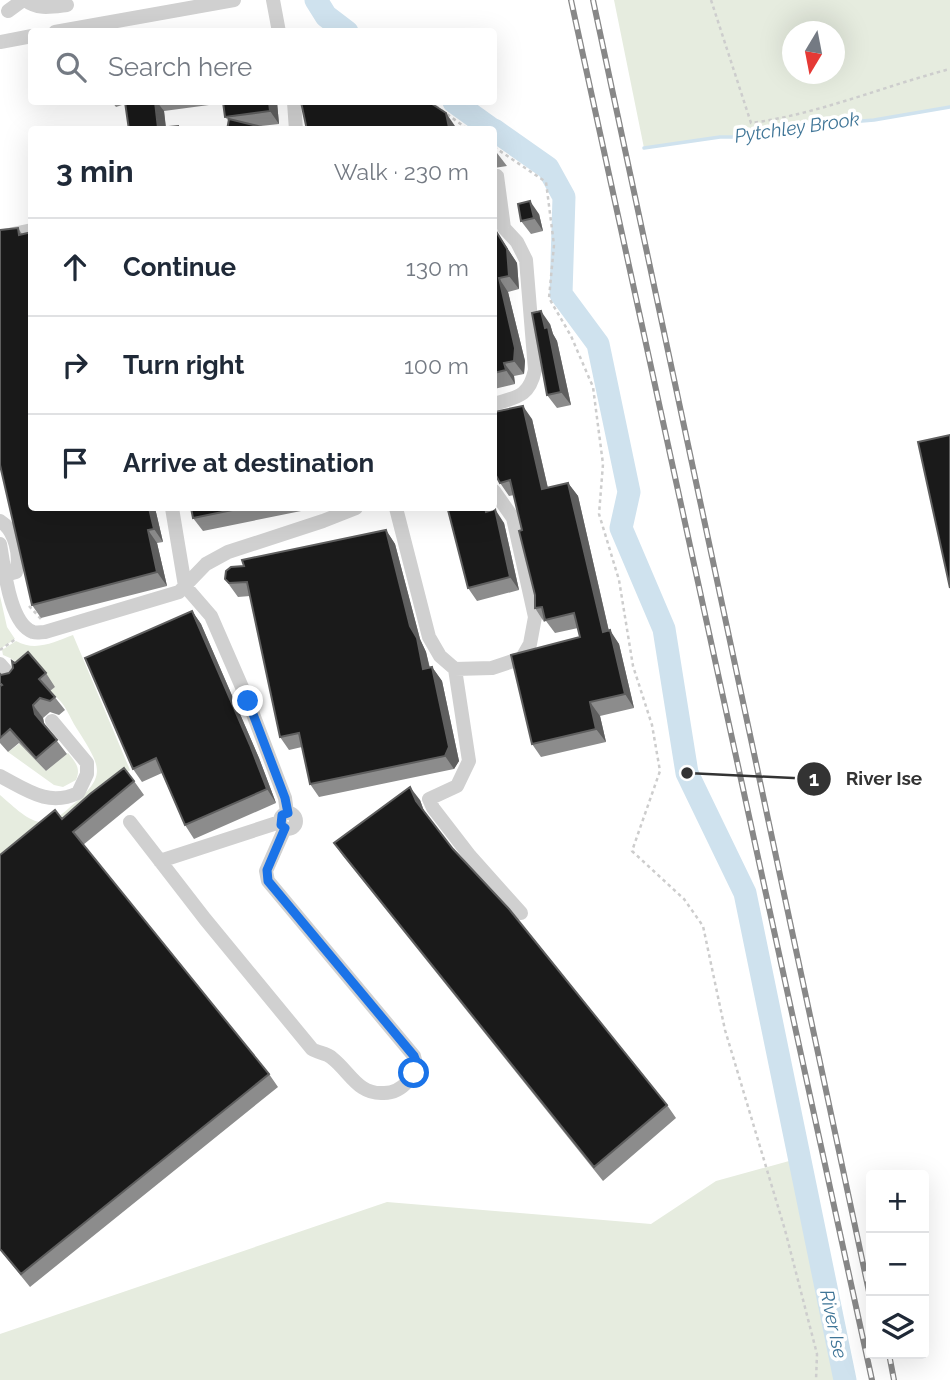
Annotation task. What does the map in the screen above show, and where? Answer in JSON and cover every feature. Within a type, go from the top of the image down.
[{"type":"street","points":[[8,11],[24,0],[33,6],[48,8],[67,5]]},
{"type":"street","points":[[77,28],[234,0]]},
{"type":"street","points":[[273,0],[278,28]]},
{"type":"street","points":[[0,41],[28,37]]},
{"type":"street","points":[[294,105],[296,126]]},
{"type":"street","points":[[497,176],[504,228],[517,242],[526,260],[535,370],[531,386],[521,395],[497,403]]},
{"type":"street","points":[[0,237],[28,231]]},
{"type":"street","points":[[455,669],[492,668],[522,658],[530,644],[535,617],[513,518],[497,495]]},
{"type":"street","points":[[130,822],[312,1049],[320,1054],[330,1055],[365,1090],[382,1094],[404,1086],[414,1073],[414,1056],[268,881],[267,870],[284,821],[285,798],[248,701],[211,617],[185,586],[172,511]]},
{"type":"street","points":[[0,544],[12,605],[20,620],[33,632],[45,632],[162,599],[179,592],[205,564],[228,552],[348,511]]},
{"type":"street","points":[[397,511],[429,637],[440,656],[455,669],[469,761],[457,786],[429,799],[470,856],[521,914]]},
{"type":"street","points":[[0,521],[12,534],[18,565],[16,572],[5,575]]},
{"type":"street","points":[[0,664],[13,678]]},
{"type":"street","points":[[0,776],[25,790],[55,800],[78,793],[87,775],[87,762],[52,721]]},
{"type":"street","points":[[160,861],[284,821]]},
{"type":"path","points":[[711,0],[751,123],[788,118],[902,81],[950,69]]},
{"type":"path","points":[[434,105],[463,126]]},
{"type":"path","points":[[497,150],[546,182],[554,245],[549,298],[571,336],[593,387],[603,464],[599,514],[618,580],[634,666],[652,725],[660,771],[632,851],[684,900],[703,926],[725,1030],[785,1230],[817,1354],[816,1380]]},
{"type":"shaded area","points":[[614,0],[950,0],[950,107],[874,120],[777,128],[745,137],[720,137],[644,148]]},
{"type":"shaded area","points":[[0,596],[7,627],[15,639],[0,649]]},
{"type":"shaded area","points":[[73,635],[130,770],[0,875],[0,795],[29,818],[40,822],[48,821],[62,814],[81,798],[95,780],[97,772],[92,754],[66,708],[48,692],[55,687],[3,655],[2,650],[16,641],[38,646]]},
{"type":"shaded area","points":[[20,743],[46,771],[68,753],[77,766],[76,780],[63,787],[54,785],[8,752]]},
{"type":"shaded area","points":[[800,1158],[847,1380],[0,1380],[0,1334],[387,1202],[651,1224],[716,1181]]},
{"type":"building","points":[[125,105],[155,105],[158,126],[128,126]]},
{"type":"building","points":[[223,105],[269,105],[270,111],[225,117]]},
{"type":"building","points":[[302,105],[434,105],[446,113],[449,126],[306,126]]},
{"type":"building","points":[[229,119],[258,126],[228,126]]},
{"type":"building","points":[[530,201],[534,218],[521,221],[518,204]]},
{"type":"building","points":[[18,228],[19,235],[28,233],[28,511],[150,511],[154,529],[148,530],[157,572],[32,605],[0,465],[0,230]]},
{"type":"building","points":[[497,233],[507,249],[509,276],[499,278],[515,348],[514,361],[504,363],[506,370],[497,372]]},
{"type":"building","points":[[541,311],[545,328],[548,327],[561,392],[547,395],[532,313]]},
{"type":"building","points":[[523,406],[542,489],[568,483],[603,632],[610,630],[625,694],[590,702],[596,729],[532,744],[511,655],[580,637],[574,613],[545,620],[542,607],[535,608],[535,595],[510,480],[500,483],[497,478],[497,411]]},
{"type":"building","points":[[950,435],[950,588],[918,442]]},
{"type":"building","points":[[192,511],[227,511],[193,518]]},
{"type":"building","points":[[448,511],[495,511],[510,577],[468,588]]},
{"type":"building","points":[[386,530],[410,626],[417,638],[423,669],[432,667],[449,747],[445,756],[310,784],[299,733],[280,737],[247,582],[229,583],[225,579],[226,571],[231,567],[244,566],[242,560]]},
{"type":"building","points":[[192,611],[267,789],[185,825],[156,758],[133,769],[85,658]]},
{"type":"building","points":[[28,652],[46,673],[39,679],[55,697],[50,701],[40,698],[33,705],[35,714],[57,740],[36,758],[10,729],[0,738],[0,674],[9,673],[13,668],[12,661],[15,663]]},
{"type":"building","points":[[124,768],[134,781],[73,832],[269,1074],[21,1274],[0,1249],[0,855],[55,810],[62,819]]},
{"type":"building","points":[[410,787],[416,801],[453,849],[509,909],[667,1105],[594,1167],[334,843]]},
{"type":"waterway","name":"River Ise","points":[[316,0],[326,16],[342,28]]},
{"type":"waterway","name":"River Ise","points":[[458,105],[487,126]]},
{"type":"waterway","name":"Pytchley Brook","points":[[644,148],[720,137],[745,137],[777,128],[874,120],[950,107]]},
{"type":"waterway","name":"River Ise","points":[[497,132],[548,168],[564,197],[561,294],[598,344],[629,492],[621,528],[664,629],[687,773],[745,893],[845,1380]]},
{"type":"railway","points":[[571,0],[872,1380]]},
{"type":"railway","points":[[593,0],[870,1296]]},
{"type":"railway","points":[[890,1359],[894,1380]]},
{"type":"place","name":"River Ise","points":[[687,773]]},
{"type":"route","points":[[248,701],[285,798],[288,813],[280,819],[285,828],[267,870],[268,881],[414,1056],[414,1073]]}]
